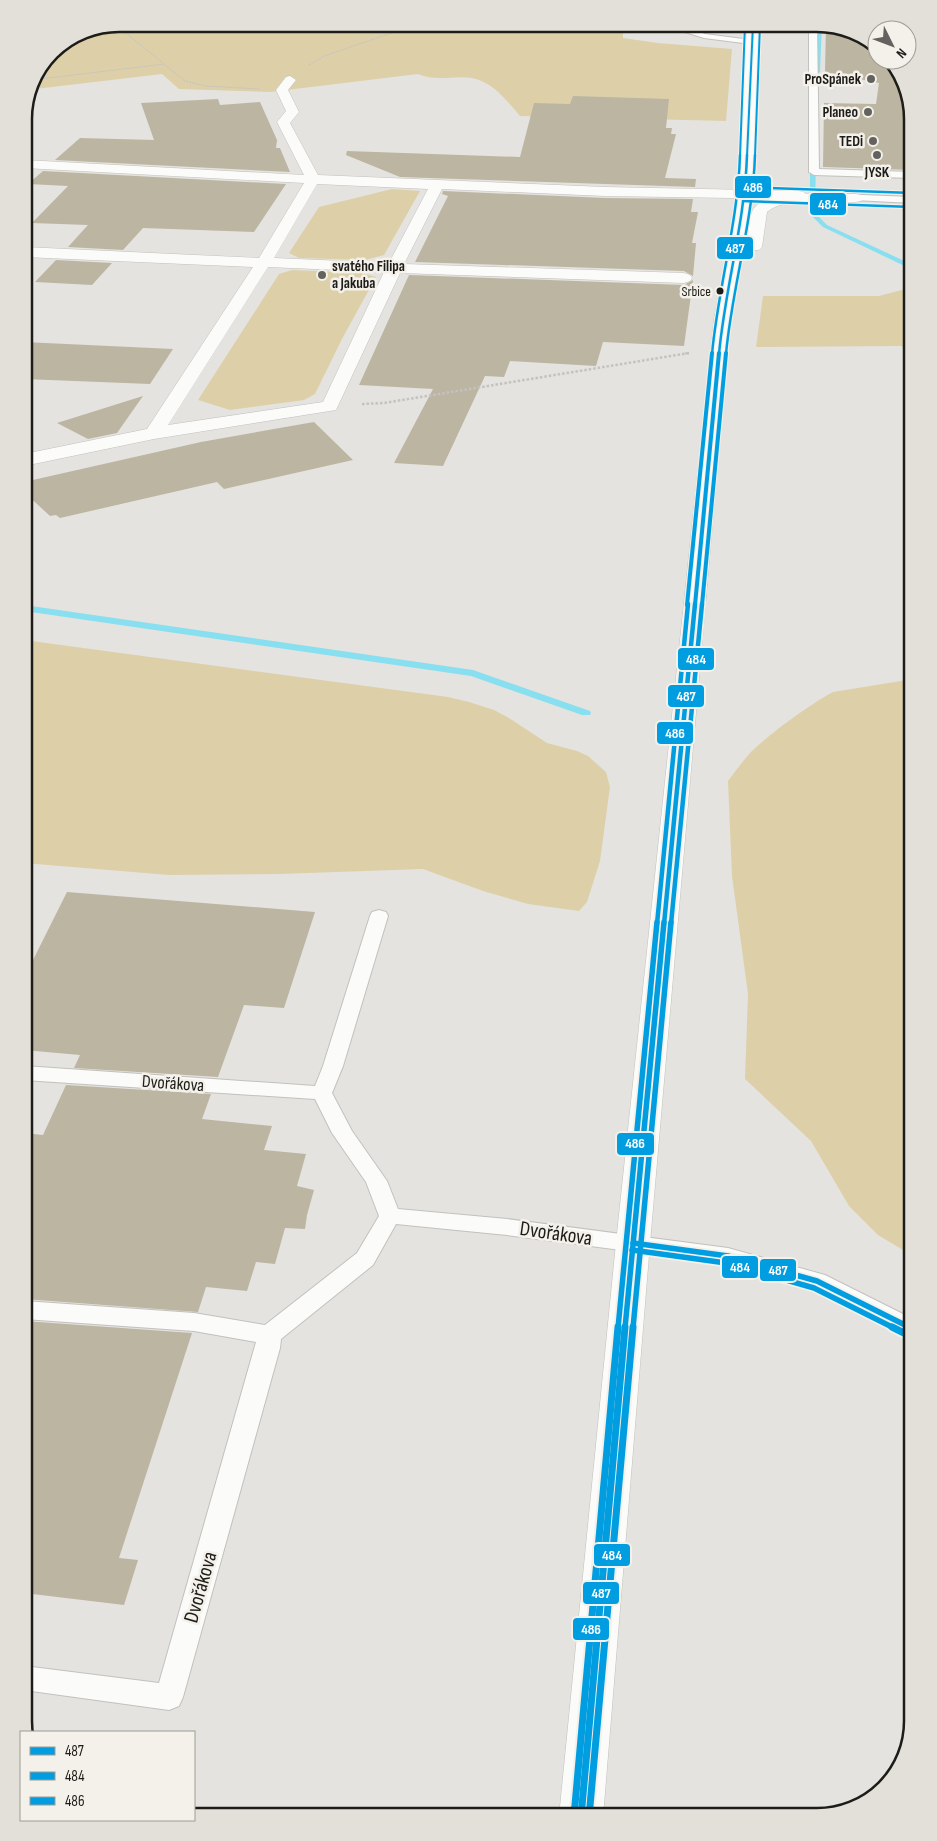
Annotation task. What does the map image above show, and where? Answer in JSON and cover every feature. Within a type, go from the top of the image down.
[{"type":"street","points":[[581,1808],[633,1243],[720,350],[729,285],[737,247],[749,143],[752,33]]},
{"type":"street","points":[[286,85],[293,112],[283,122],[313,179]]},
{"type":"street","points":[[33,164],[438,184],[799,195]]},
{"type":"street","points":[[154,433],[263,263],[313,179]]},
{"type":"street","points":[[33,458],[154,433],[330,406],[394,268],[438,184]]},
{"type":"street","points":[[729,285],[750,256],[758,234],[760,211],[764,206],[784,200],[856,198]]},
{"type":"street","points":[[33,252],[263,263],[684,278]]},
{"type":"lane","points":[[696,33],[704,36],[751,42]]},
{"type":"lane","points":[[813,33],[814,172],[904,175]]},
{"type":"lane","points":[[899,175],[900,200]]},
{"type":"lane","points":[[799,195],[904,200]]},
{"type":"lane","points":[[32,1311],[194,1322],[269,1335],[365,1259],[390,1216],[376,1181],[343,1132],[322,1093],[333,1066],[379,916]]},
{"type":"lane","name":"Dvořákova","points":[[32,1074],[322,1093]]},
{"type":"lane","name":"Dvořákova","points":[[390,1216],[507,1226],[633,1243]]},
{"type":"lane","points":[[633,1243],[728,1256],[817,1281],[904,1324]]},
{"type":"lane","name":"Dvořákova","points":[[32,1679],[169,1697],[268,1348],[269,1335]]},
{"type":"path","points":[[126,32],[185,81],[206,86],[286,85],[306,67],[324,56],[393,32]]},
{"type":"path","points":[[43,79],[164,64]]},
{"type":"path","points":[[330,406],[384,403],[678,354],[720,350]]},
{"type":"shaded area","points":[[120,32],[623,33],[623,38],[732,49],[726,121],[520,116],[493,88],[480,80],[465,77],[432,78],[418,74],[270,92],[179,89],[162,74],[38,89],[51,67],[71,47],[86,39]]},
{"type":"shaded area","points":[[392,189],[420,191],[384,255],[365,260],[299,258],[289,253],[319,207]]},
{"type":"shaded area","points":[[292,270],[362,273],[376,277],[343,337],[315,394],[304,400],[230,410],[198,400],[279,274]]},
{"type":"shaded area","points":[[904,289],[904,348],[756,347],[763,296],[879,296]]},
{"type":"shaded area","points":[[33,641],[448,697],[469,702],[494,710],[547,743],[588,756],[606,772],[610,787],[600,861],[587,902],[579,911],[528,904],[483,891],[423,869],[279,874],[169,875],[33,864]]},
{"type":"shaded area","points":[[904,680],[904,1251],[878,1235],[849,1206],[811,1141],[745,1079],[748,994],[732,876],[728,781],[750,753],[767,738],[801,712],[833,692]]},
{"type":"building","points":[[826,33],[840,35],[861,44],[867,49],[867,70],[888,70],[893,76],[903,103],[904,170],[823,167],[824,103],[876,104],[879,83],[825,72]]},
{"type":"building","points":[[573,96],[669,99],[666,128],[672,128],[671,134],[676,134],[665,178],[696,179],[695,187],[400,177],[346,155],[347,151],[520,157],[534,103],[570,104]]},
{"type":"building","points":[[218,99],[220,105],[260,102],[277,140],[276,148],[280,148],[290,172],[55,160],[80,138],[154,140],[141,103]]},
{"type":"building","points":[[43,171],[286,184],[254,232],[143,228],[123,250],[68,247],[88,225],[33,223],[68,186],[33,184],[33,180]]},
{"type":"building","points":[[443,191],[605,198],[693,199],[691,212],[698,212],[692,243],[696,243],[693,276],[684,271],[415,262],[448,196],[442,194]]},
{"type":"building","points":[[56,260],[112,263],[92,285],[35,282]]},
{"type":"building","points":[[409,275],[684,285],[693,280],[684,346],[603,342],[596,366],[510,361],[504,377],[485,376],[443,466],[394,463],[433,389],[359,385]]},
{"type":"building","points":[[33,342],[173,349],[150,384],[33,379]]},
{"type":"building","points":[[143,396],[117,433],[88,439],[57,423]]},
{"type":"building","points":[[314,422],[353,460],[224,489],[217,482],[60,518],[56,515],[50,516],[33,500],[33,480],[201,442]]},
{"type":"building","points":[[67,892],[315,912],[284,1008],[244,1005],[218,1077],[74,1068],[80,1055],[32,1051],[32,961]]},
{"type":"building","points":[[66,1085],[211,1094],[202,1119],[272,1126],[264,1150],[306,1154],[297,1186],[314,1190],[305,1229],[285,1228],[275,1264],[256,1262],[247,1291],[206,1287],[198,1312],[32,1300],[32,1134],[43,1135]]},
{"type":"building","points":[[32,1322],[192,1333],[119,1558],[138,1560],[124,1605],[32,1594]]},
{"type":"waterway","points":[[817,72],[819,33]]},
{"type":"waterway","points":[[813,157],[812,213],[825,226],[904,264]]},
{"type":"waterway","points":[[33,609],[473,673],[586,713]]},
{"type":"transit line","name":"486","points":[[575,1808],[626,1242],[715,319],[731,230],[740,164],[745,33]]},
{"type":"transit line","name":"487","points":[[582,1808],[633,1243],[722,320],[738,231],[747,164],[753,33]]},
{"type":"transit line","name":"484","points":[[590,1808],[640,1244],[729,321],[746,233],[755,165],[760,33]]},
{"type":"transit line","name":"486","points":[[743,187],[904,193]]},
{"type":"transit line","name":"484","points":[[743,201],[904,207]]},
{"type":"transit line","name":"487","points":[[633,1243],[728,1256],[817,1281],[904,1324]]},
{"type":"transit line","name":"484","points":[[632,1250],[726,1263],[814,1288],[904,1333]]},
{"type":"place","name":"ProSpánek","points":[[871,79]]},
{"type":"place","name":"Planeo","points":[[868,112]]},
{"type":"place","name":"TEDi","points":[[873,141]]},
{"type":"place","name":"JYSK","points":[[877,155]]},
{"type":"place","name":"svatého Filipa a Jakuba","points":[[322,275]]},
{"type":"place","name":"Srbice","points":[[720,291]]}]
